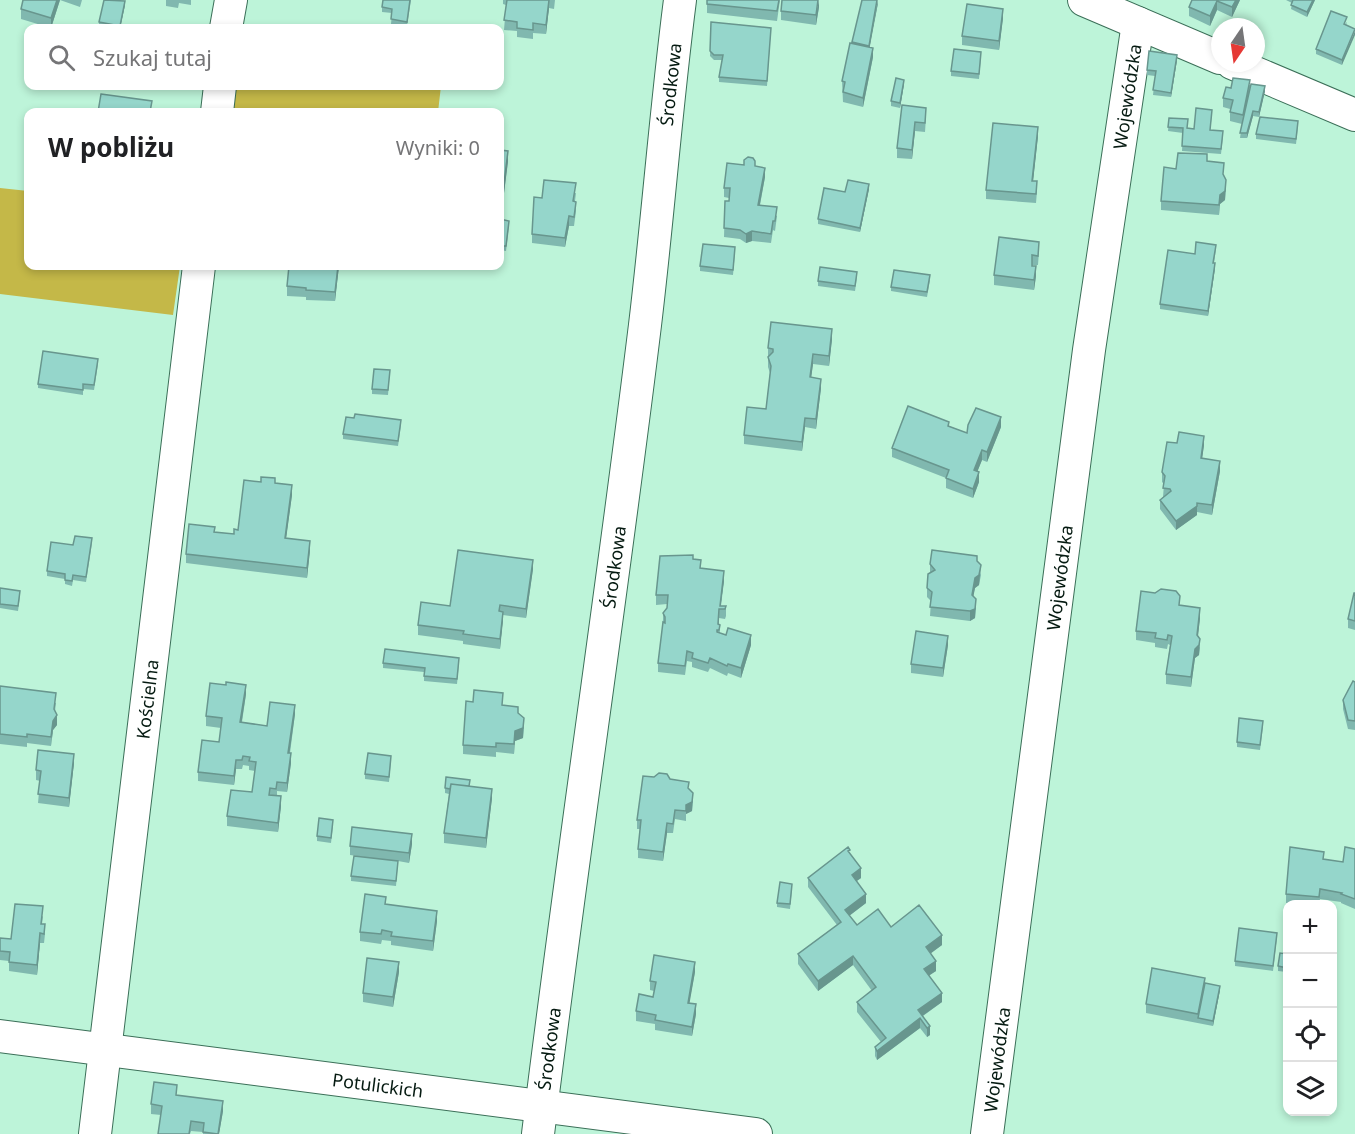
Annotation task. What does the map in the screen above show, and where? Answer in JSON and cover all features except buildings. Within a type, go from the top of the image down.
[{"type":"street","points":[[227,24],[231,0]]},
{"type":"street","name":"Środkowa","points":[[540,1120],[645,325],[680,0]]},
{"type":"street","points":[[1084,0],[1211,54]]},
{"type":"street","name":"Wojewódzka","points":[[987,1134],[1089,350],[1138,23]]},
{"type":"street","points":[[1253,72],[1355,116]]},
{"type":"street","points":[[217,108],[220,90]]},
{"type":"street","name":"Kościelna","points":[[95,1134],[199,270]]},
{"type":"street","name":"Potulickich","points":[[0,1036],[106,1049],[540,1120],[756,1134]]},
{"type":"shaded area","points":[[232,90],[441,90],[438,108],[229,108]]},
{"type":"shaded area","points":[[0,188],[24,191],[24,270],[179,270],[173,315],[0,294]]}]
